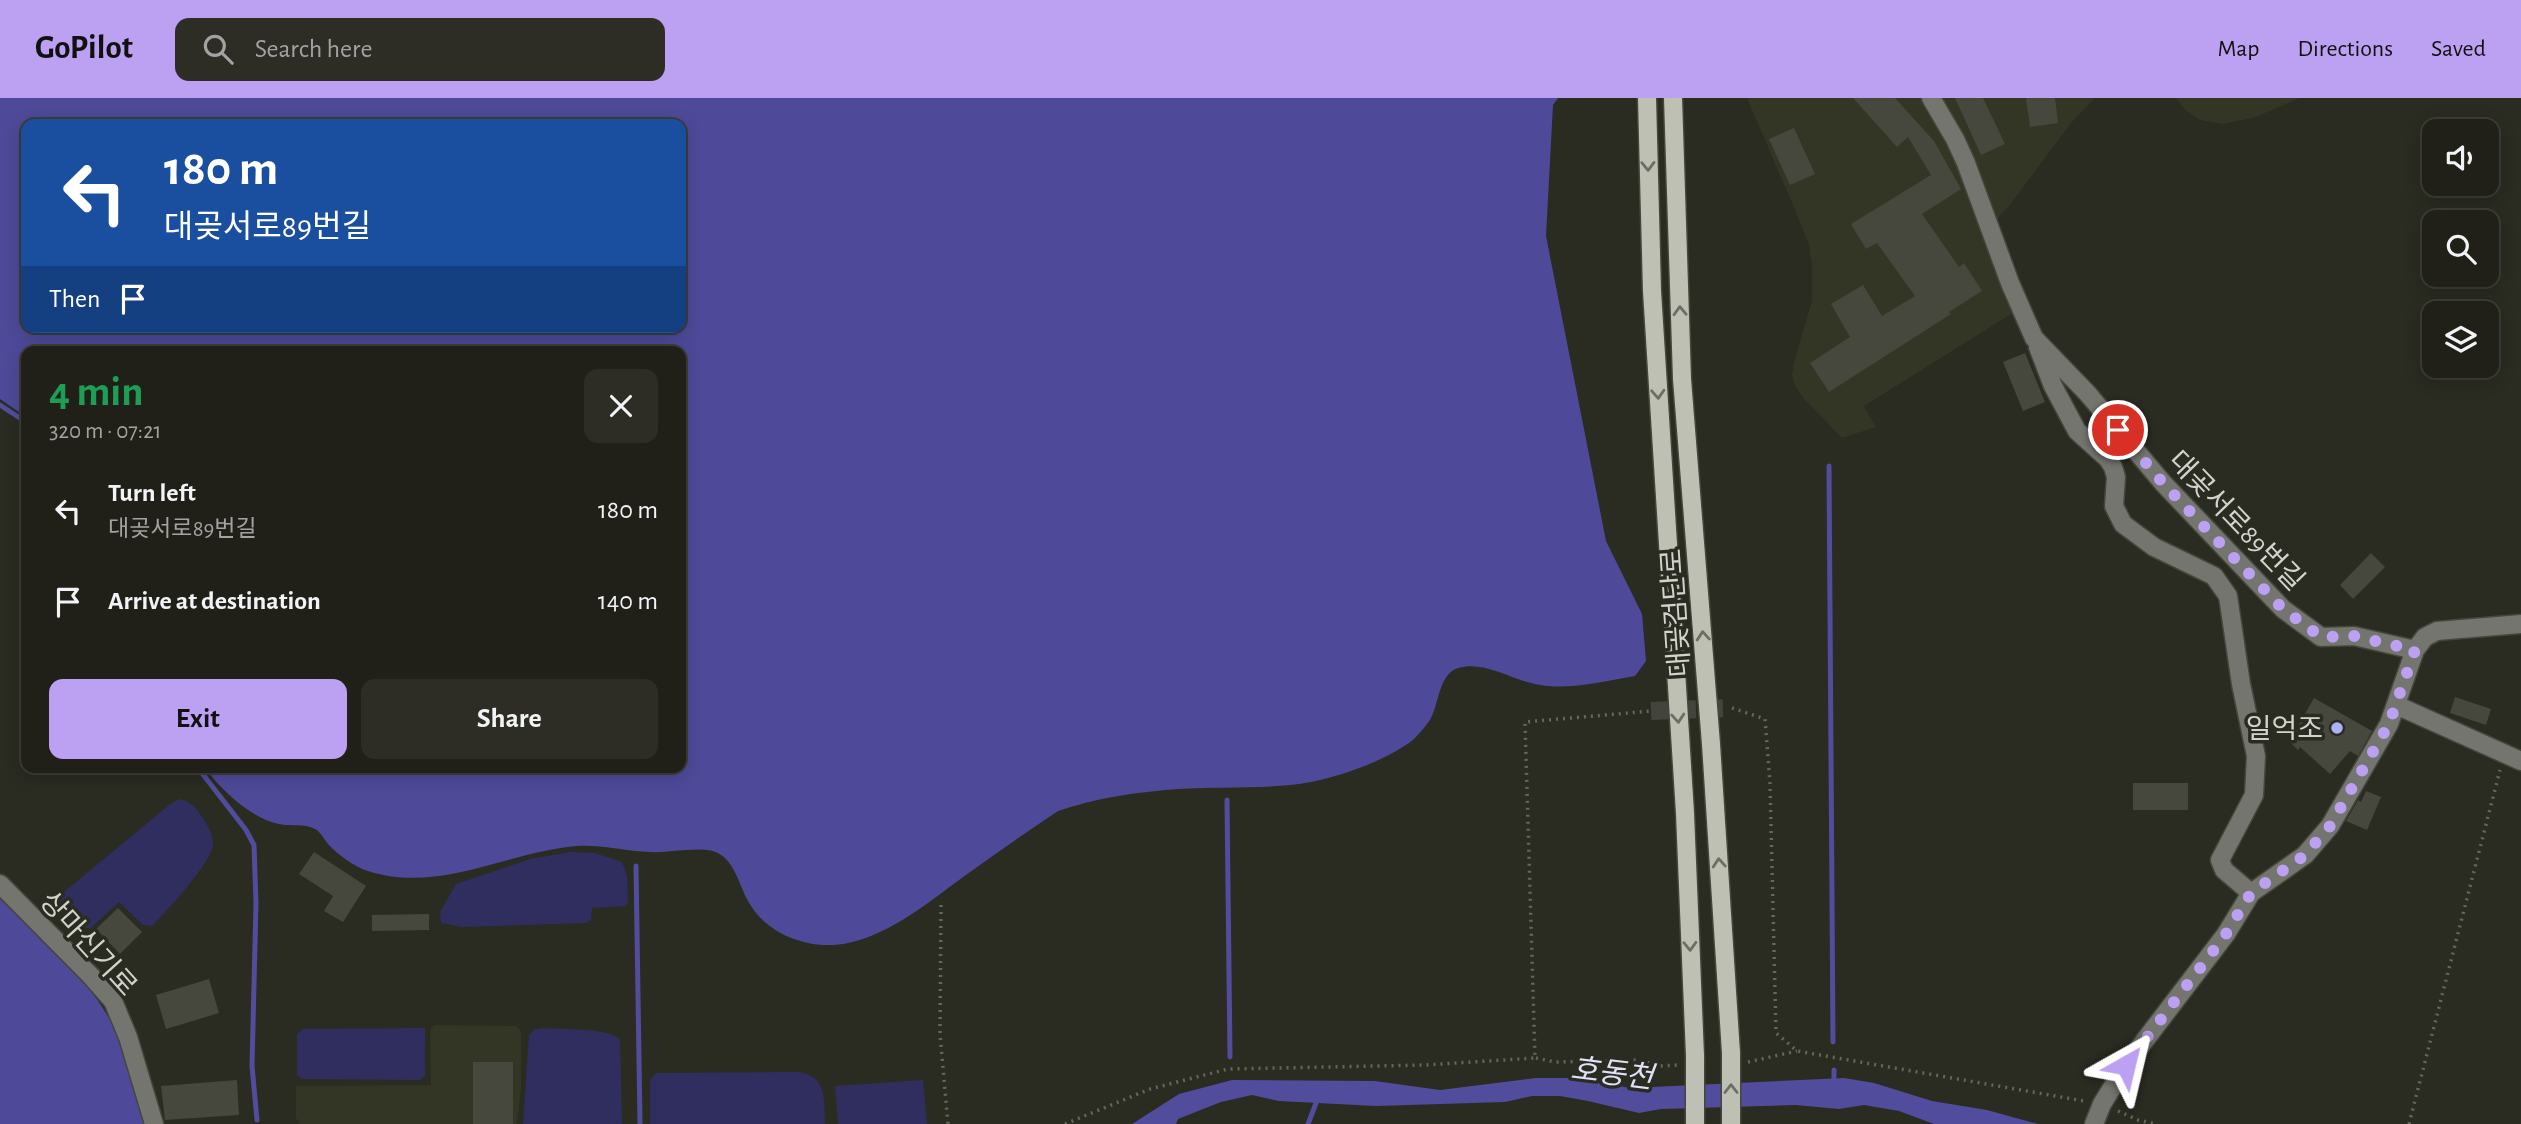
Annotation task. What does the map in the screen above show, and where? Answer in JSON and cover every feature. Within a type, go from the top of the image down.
[{"type":"main road","name":"대곶검단로","points":[[1647,98],[1652,291],[1685,813],[1689,1060],[1695,1124]]},
{"type":"main road","name":"대곶검단로","points":[[1673,98],[1682,379],[1711,744],[1731,1053],[1731,1124]]},
{"type":"street","name":"대곶서로89번길","points":[[1931,98],[1966,163],[2010,283],[2034,338],[2088,394],[2163,483],[2283,609],[2321,637],[2354,636],[2415,650]]},
{"type":"street","points":[[2034,338],[2053,386],[2077,431],[2108,459],[2113,467],[2116,477],[2114,506],[2123,524],[2154,547],[2214,576],[2228,596],[2241,684],[2256,756],[2254,795],[2220,860],[2224,870],[2251,893]]},
{"type":"street","points":[[2098,1115],[2126,1065],[2226,934],[2251,893],[2305,855],[2330,826],[2383,735],[2415,650],[2425,637],[2437,631],[2521,624]]},
{"type":"street","points":[[2396,705],[2513,758]]},
{"type":"street","name":"상마신기로","points":[[0,884],[113,1001],[128,1037],[154,1124]]},
{"type":"path","points":[[1732,708],[1765,719],[1770,783],[1776,1033],[1797,1051]]},
{"type":"path","points":[[1535,1058],[1525,722],[1651,711]]},
{"type":"path","points":[[2409,1124],[2513,758]]},
{"type":"path","points":[[941,905],[940,1034],[948,1124]]},
{"type":"path","points":[[1748,1062],[1797,1051],[2098,1115],[2156,1124]]},
{"type":"path","points":[[1065,1124],[1150,1089],[1228,1069],[1425,1065],[1535,1058],[1555,1062],[1639,1060],[1659,1066],[1689,1060]]},
{"type":"shaded area","points":[[0,98],[1558,98],[1553,105],[1546,236],[1606,541],[1642,614],[1646,661],[1635,676],[1563,686],[1530,683],[1478,667],[1458,668],[1447,676],[1431,718],[1421,732],[1404,746],[1379,760],[1337,776],[1311,782],[1147,792],[1072,806],[1058,811],[895,924],[864,939],[819,945],[791,938],[766,923],[748,901],[729,862],[716,852],[649,852],[576,846],[446,875],[394,877],[352,864],[333,849],[315,829],[279,824],[258,816],[228,794],[209,773],[686,773],[686,346],[21,346],[21,414],[0,399]]},
{"type":"shaded area","points":[[1747,98],[1923,98],[1958,162],[2016,311],[1864,406],[1876,427],[1842,438],[1795,386],[1792,375],[1794,362],[1812,301],[1809,245]]},
{"type":"shaded area","points":[[1938,98],[2094,99],[2072,122],[2009,206],[1995,219]]},
{"type":"shaded area","points":[[2176,98],[2300,98],[2256,117],[2223,124],[2200,120],[2186,111]]},
{"type":"shaded area","points":[[179,799],[187,801],[195,808],[212,837],[213,845],[209,857],[195,878],[152,926],[143,925],[119,902],[91,928],[83,928],[59,900],[64,892]]},
{"type":"shaded area","points":[[571,852],[595,853],[622,862],[627,876],[628,903],[625,906],[592,908],[591,920],[586,923],[462,927],[441,923],[440,912],[456,884],[530,859]]},
{"type":"shaded area","points":[[0,899],[79,976],[105,1012],[124,1052],[144,1124],[0,1124]]},
{"type":"shaded area","points":[[434,1025],[516,1026],[521,1031],[521,1088],[517,1124],[300,1124],[296,1118],[296,1086],[431,1085],[430,1030]]},
{"type":"shaded area","points":[[425,1028],[425,1075],[421,1080],[302,1079],[297,1075],[297,1034],[303,1029]]},
{"type":"shaded area","points":[[535,1029],[604,1032],[620,1039],[622,1124],[523,1124],[529,1035]]},
{"type":"shaded area","points":[[798,1072],[814,1078],[819,1084],[824,1098],[825,1124],[650,1124],[650,1080],[656,1073]]},
{"type":"shaded area","points":[[1536,1078],[1567,1078],[1631,1088],[1844,1078],[2038,1124],[1934,1124],[1899,1111],[1864,1105],[1839,1109],[1796,1105],[1661,1109],[1639,1113],[1560,1096],[1532,1096],[1505,1102],[1376,1106],[1279,1101],[1252,1095],[1221,1102],[1178,1119],[1176,1124],[1132,1124],[1179,1094],[1232,1080],[1375,1081],[1440,1090]]},
{"type":"shaded area","points":[[923,1080],[927,1124],[838,1124],[835,1086]]},
{"type":"building","points":[[1853,98],[1895,98],[1934,141],[1961,189],[1922,214],[1959,267],[1964,263],[1982,291],[1949,312],[1951,314],[1829,392],[1810,363],[1850,337],[1831,304],[1863,285],[1882,316],[1915,296],[1877,243],[1866,249],[1851,224],[1931,175],[1908,137],[1897,147]]},
{"type":"building","points":[[1955,98],[1983,98],[2005,144],[1981,155]]},
{"type":"building","points":[[2026,98],[2055,98],[2058,123],[2030,127]]},
{"type":"building","points":[[1794,128],[1815,174],[1790,185],[1769,139]]},
{"type":"building","points":[[2025,353],[2045,402],[2023,411],[2003,362]]},
{"type":"building","points":[[2371,553],[2385,567],[2353,599],[2340,585]]},
{"type":"building","points":[[2455,697],[2491,709],[2486,725],[2450,713]]},
{"type":"building","points":[[2314,698],[2372,731],[2358,756],[2350,751],[2330,774],[2300,747],[2298,750],[2288,740]]},
{"type":"building","points":[[2133,783],[2188,783],[2188,810],[2133,810]]},
{"type":"building","points":[[2366,791],[2381,797],[2367,830],[2346,821]]},
{"type":"building","points":[[314,852],[366,886],[343,922],[324,911],[333,896],[299,874]]},
{"type":"building","points":[[118,908],[142,932],[120,954],[96,929]]},
{"type":"building","points":[[429,914],[429,930],[372,931],[372,915]]},
{"type":"building","points":[[209,979],[219,1013],[166,1029],[156,995]]},
{"type":"building","points":[[473,1062],[513,1062],[513,1124],[473,1124]]},
{"type":"building","points":[[237,1080],[239,1115],[165,1120],[161,1086]]},
{"type":"waterway","points":[[0,405],[21,419]]},
{"type":"waterway","points":[[1829,466],[1833,1042]]},
{"type":"waterway","points":[[202,773],[246,830],[254,845],[256,903],[252,1066],[257,1120]]},
{"type":"waterway","points":[[1227,800],[1230,1057]]},
{"type":"waterway","points":[[636,866],[640,1124]]},
{"type":"waterway","points":[[1834,1070],[1834,1085]]},
{"type":"waterway","points":[[1308,1124],[1318,1098]]},
{"type":"tunnel","points":[[1651,711],[1732,708]]},
{"type":"place","name":"일억조","points":[[2337,728]]},
{"type":"route","points":[[2118,430],[2163,483],[2283,609],[2321,637],[2354,636],[2415,650],[2389,724],[2330,826],[2305,855],[2251,893],[2226,934],[2126,1065]]},
{"type":"water label","name":"호동천","points":[[1612,1073]]}]
